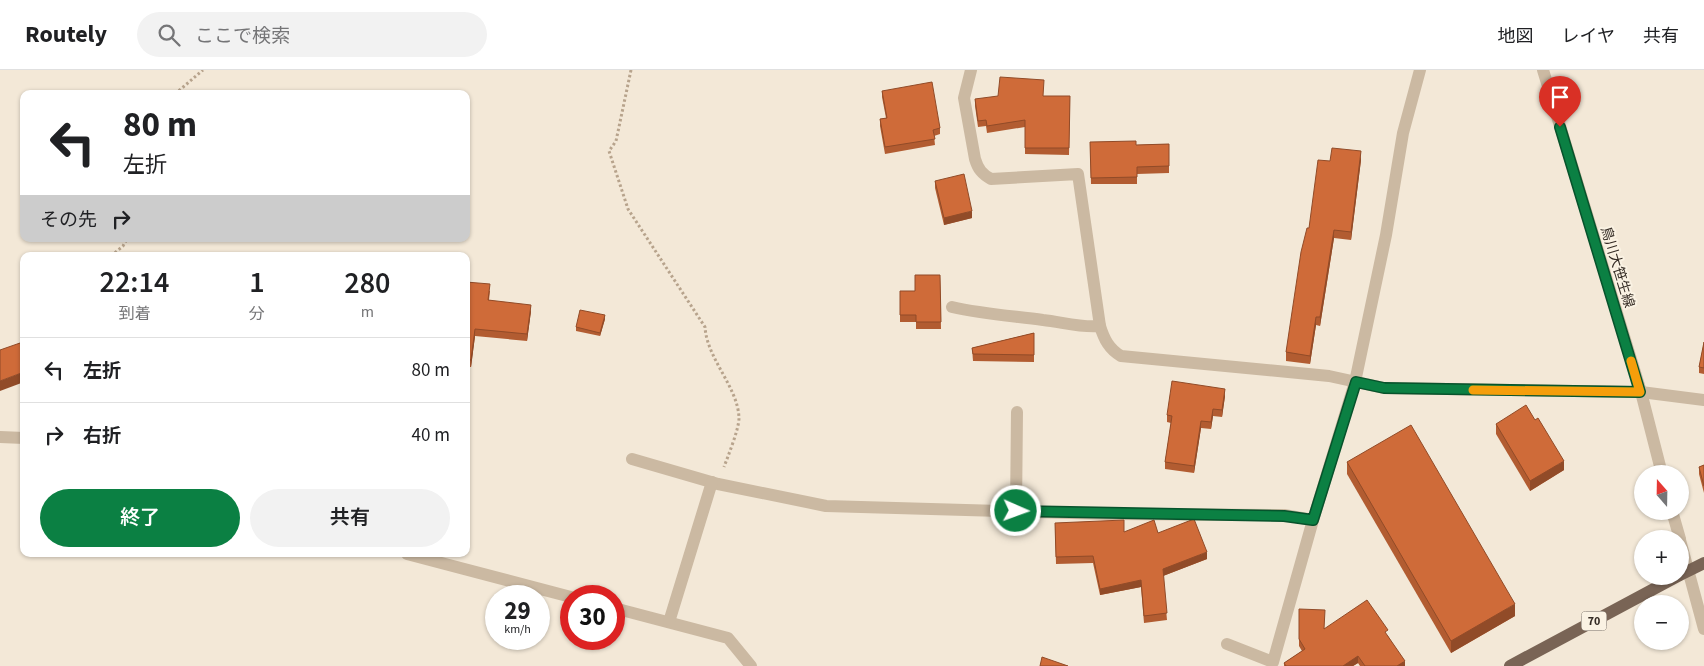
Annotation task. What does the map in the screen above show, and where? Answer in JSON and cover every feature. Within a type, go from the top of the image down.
[{"type":"main road","name":"70","points":[[1689,570],[1704,563]]},
{"type":"main road","name":"70","points":[[1510,666],[1661,585]]},
{"type":"street","points":[[970,70],[964,98],[975,159],[978,168],[984,174],[991,179],[1078,174],[1100,326],[1108,345],[1121,356],[1328,376],[1384,388],[1640,392],[1704,400]]},
{"type":"street","points":[[1227,644],[1272,664],[1313,520],[1356,382],[1386,235],[1403,132],[1420,70]]},
{"type":"street","name":"鳥川大笹生線","points":[[1543,70],[1640,392],[1660,465]]},
{"type":"street","points":[[952,307],[978,313],[1090,327],[1100,326]]},
{"type":"street","points":[[1016,511],[1017,412]]},
{"type":"street","points":[[0,437],[20,438]]},
{"type":"street","points":[[632,459],[715,483],[826,506],[1284,516],[1313,520]]},
{"type":"street","points":[[669,622],[715,483]]},
{"type":"street","points":[[418,557],[560,594]]},
{"type":"street","points":[[1686,585],[1704,629]]},
{"type":"street","points":[[625,611],[728,638],[751,666]]},
{"type":"path","points":[[180,90],[203,70]]},
{"type":"path","points":[[631,70],[616,141],[609,151],[628,209],[705,327],[706,340],[737,406],[739,421],[715,483]]},
{"type":"path","points":[[116,252],[125,242]]},
{"type":"building","points":[[1000,77],[1044,80],[1043,96],[1070,96],[1069,148],[1025,148],[1025,120],[987,126],[986,120],[978,121],[975,99],[998,96]]},
{"type":"building","points":[[932,82],[940,128],[933,130],[935,139],[885,147],[880,119],[887,118],[882,91]]},
{"type":"building","points":[[1136,141],[1136,145],[1169,144],[1169,166],[1137,167],[1137,177],[1091,178],[1090,142]]},
{"type":"building","points":[[1332,148],[1361,151],[1351,232],[1334,230],[1320,317],[1316,317],[1310,356],[1286,352],[1301,252],[1307,228],[1309,228],[1318,160],[1330,161]]},
{"type":"building","points":[[964,174],[972,211],[944,218],[935,181]]},
{"type":"building","points":[[915,275],[940,275],[941,322],[916,322],[916,315],[900,315],[900,291],[915,291]]},
{"type":"building","points":[[470,282],[490,284],[488,300],[531,305],[527,334],[475,329],[471,360]]},
{"type":"building","points":[[580,310],[605,315],[600,333],[576,327]]},
{"type":"building","points":[[1034,333],[1034,355],[973,354],[972,348]]},
{"type":"building","points":[[1704,342],[1704,368],[1699,367]]},
{"type":"building","points":[[20,343],[20,374],[0,381],[0,350]]},
{"type":"building","points":[[1172,381],[1225,389],[1222,410],[1213,409],[1211,422],[1201,421],[1194,466],[1165,462],[1172,416],[1167,415]]},
{"type":"building","points":[[1526,405],[1535,420],[1538,418],[1564,461],[1530,481],[1496,424]]},
{"type":"building","points":[[1411,425],[1515,604],[1451,641],[1347,462]]},
{"type":"building","points":[[1704,465],[1704,486],[1699,467]]},
{"type":"building","points":[[1194,519],[1207,552],[1163,569],[1167,613],[1144,616],[1141,580],[1100,589],[1093,556],[1056,557],[1055,523],[1124,520],[1124,532],[1154,520],[1158,533]]},
{"type":"building","points":[[1367,600],[1388,630],[1385,632],[1405,661],[1397,666],[1365,666],[1358,656],[1343,666],[1286,666],[1284,663],[1305,649],[1299,639],[1299,609],[1325,610],[1324,629]]},
{"type":"building","points":[[1042,657],[1068,666],[1040,666]]},
{"type":"slow traffic","points":[[1473,390],[1640,392],[1631,361]]},
{"type":"route","points":[[1016,511],[1294,516],[1313,520],[1356,382],[1384,388],[1640,392],[1560,127]]}]
